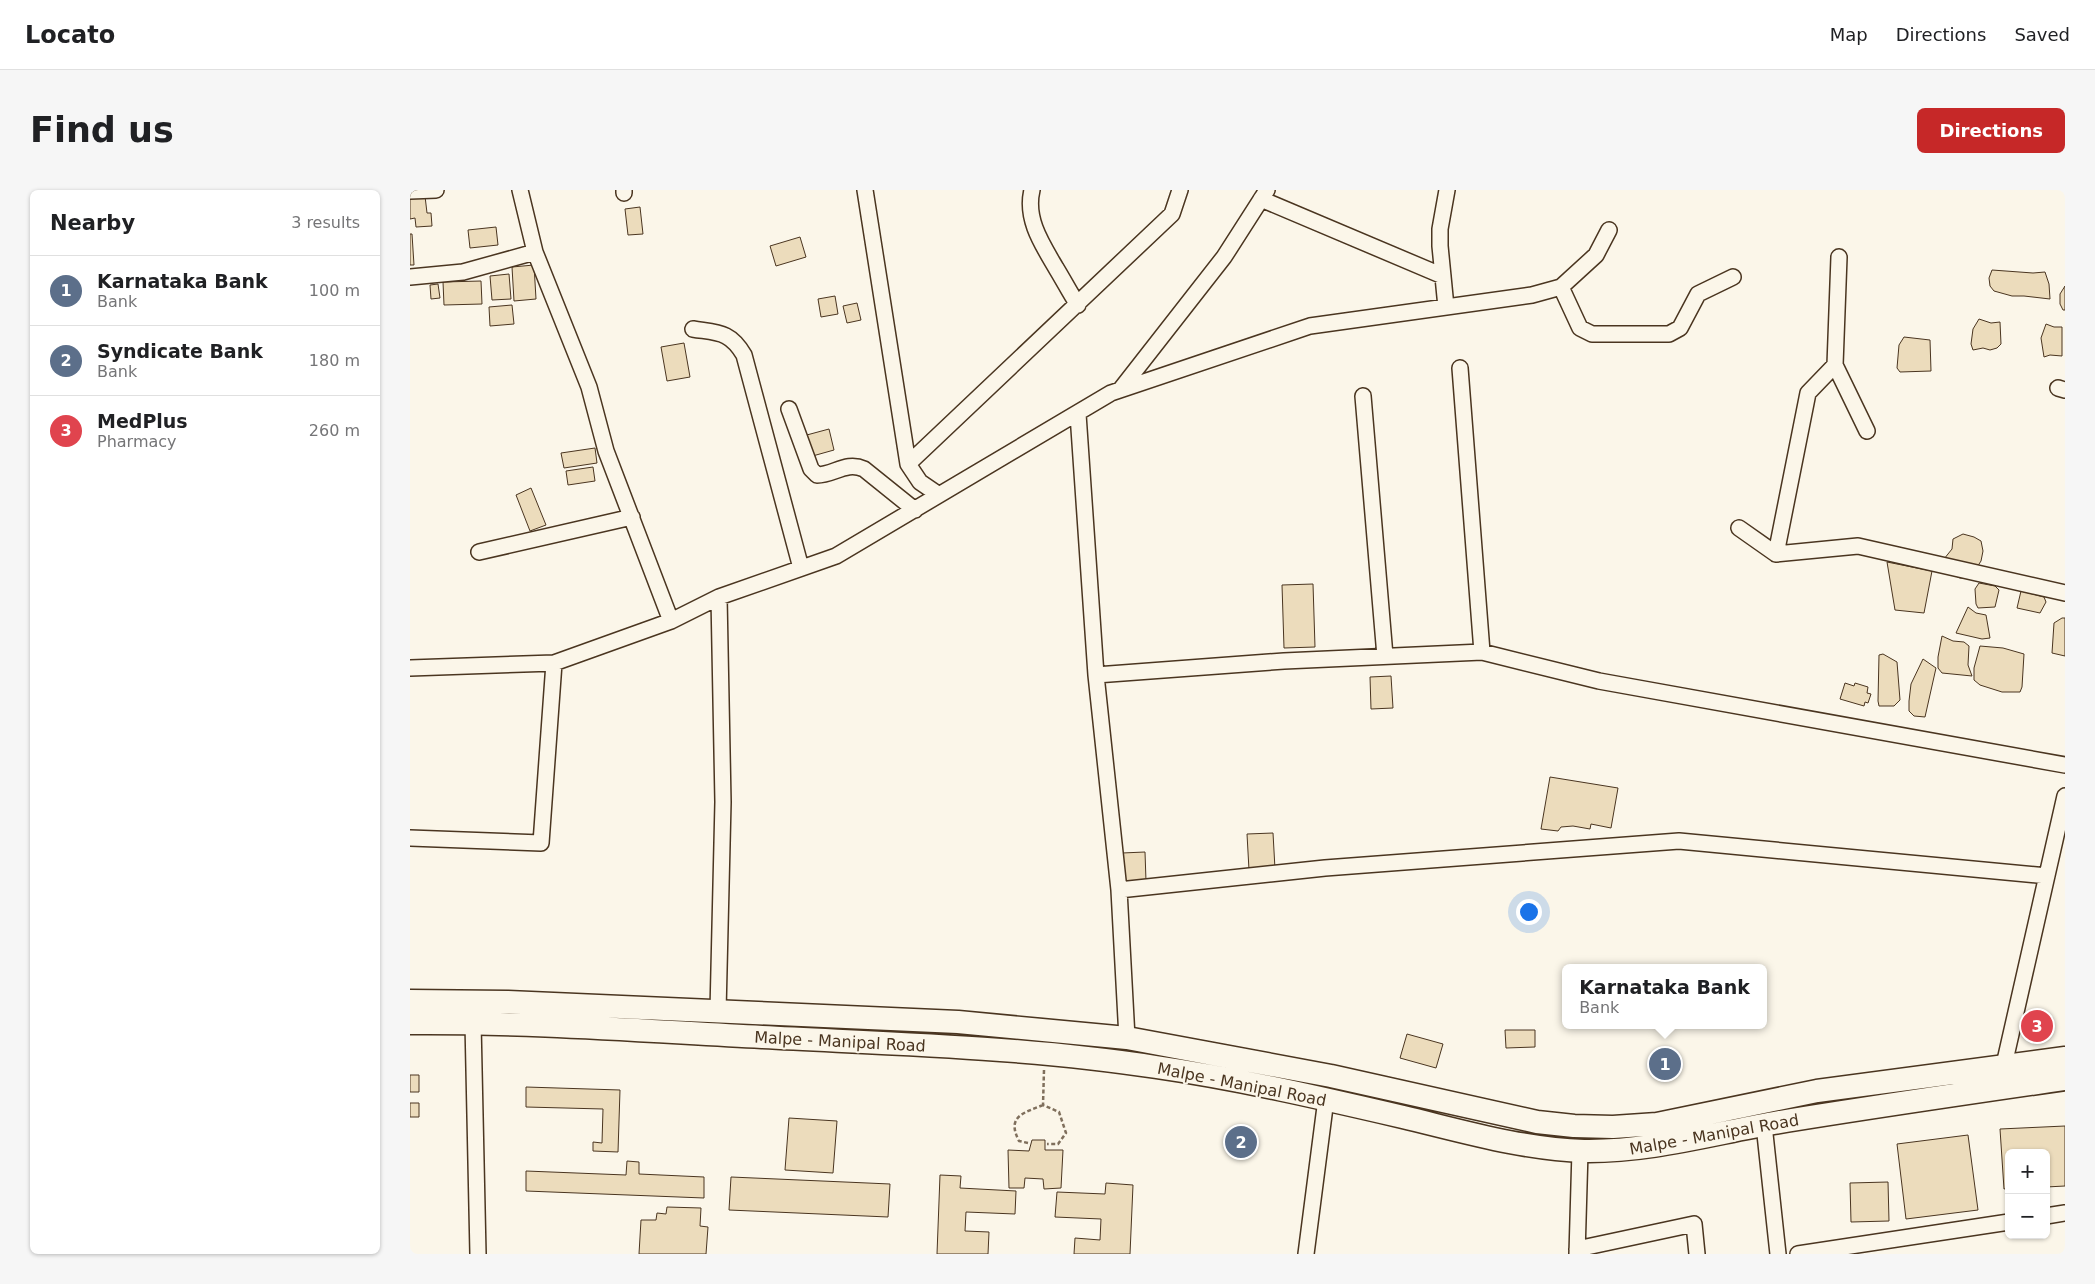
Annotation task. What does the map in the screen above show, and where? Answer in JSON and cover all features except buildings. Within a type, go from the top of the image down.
[{"type":"highway","name":"Malpe - Manipal Road","points":[[410,1001],[508,1002],[958,1022],[1126,1038],[1303,1070],[1519,1118],[1574,1126],[1613,1127],[1657,1124],[1817,1091],[2065,1058]]},
{"type":"highway","name":"Malpe - Manipal Road","points":[[410,1023],[473,1023],[1045,1053],[1159,1067],[1326,1099],[1509,1142],[1542,1148],[1580,1150],[1616,1151],[1661,1146],[1764,1125],[2065,1079]]},
{"type":"highway","points":[[1817,1091],[1821,1116]]},
{"type":"street","points":[[410,191],[436,190]]},
{"type":"street","points":[[520,190],[535,252],[589,387],[606,452],[671,621]]},
{"type":"street","points":[[865,190],[908,464],[920,482],[939,496]]},
{"type":"street","points":[[1032,190],[1029,204],[1033,224],[1045,252],[1078,305]]},
{"type":"street","points":[[908,464],[1172,214],[1180,190]]},
{"type":"street","points":[[1446,190],[1440,229],[1446,307]]},
{"type":"street","points":[[1120,390],[1224,257],[1264,194],[1443,276]]},
{"type":"street","points":[[410,668],[554,663],[671,621],[719,598],[836,556],[1111,393],[1310,326],[1532,295],[1561,287],[1596,255],[1609,230]]},
{"type":"street","points":[[410,277],[463,272],[535,252]]},
{"type":"street","points":[[1839,257],[1835,365],[1867,431]]},
{"type":"street","points":[[1561,287],[1580,328],[1585,332],[1592,334],[1669,334],[1680,328],[1698,294],[1733,277]]},
{"type":"street","points":[[693,329],[728,335],[737,342],[744,355],[801,568]]},
{"type":"street","points":[[1776,554],[1808,393],[1835,365]]},
{"type":"street","points":[[1460,368],[1482,652]]},
{"type":"street","points":[[1364,396],[1385,656]]},
{"type":"street","points":[[789,409],[811,469],[817,475],[825,475],[847,466],[855,465],[864,469],[915,510]]},
{"type":"street","points":[[1078,414],[1096,675],[1119,890],[1126,1038]]},
{"type":"street","points":[[479,552],[632,517]]},
{"type":"street","points":[[1739,528],[1776,554],[1858,546],[2065,593]]},
{"type":"street","points":[[718,1011],[723,802],[719,598]]},
{"type":"street","points":[[1096,675],[1284,661],[1482,652],[1599,680],[2065,765]]},
{"type":"street","points":[[410,838],[541,843],[554,663]]},
{"type":"street","points":[[2004,1065],[2065,796]]},
{"type":"street","points":[[1119,890],[1335,868],[1679,841],[2047,876]]},
{"type":"street","points":[[792,1039],[793,1014]]},
{"type":"street","points":[[473,1023],[478,1254]]},
{"type":"street","points":[[1306,1254],[1326,1099]]},
{"type":"street","points":[[1764,1125],[1778,1254]]},
{"type":"street","points":[[1580,1150],[1577,1251],[1618,1247],[1694,1224],[1697,1254]]},
{"type":"street","points":[[2050,1215],[2065,1213]]},
{"type":"street","points":[[1798,1254],[2005,1223]]},
{"type":"path","points":[[1043,1105],[1045,1053]]},
{"type":"path","points":[[1028,1143],[1018,1141],[1014,1131],[1015,1121],[1021,1114],[1043,1105],[1059,1112],[1066,1132],[1058,1144],[1047,1144]]},
{"type":"place","name":"MedPlus","points":[[2037,1026]]},
{"type":"place","name":"Karnataka Bank","points":[[1665,1064]]},
{"type":"place","name":"Syndicate Bank","points":[[1241,1142]]}]
